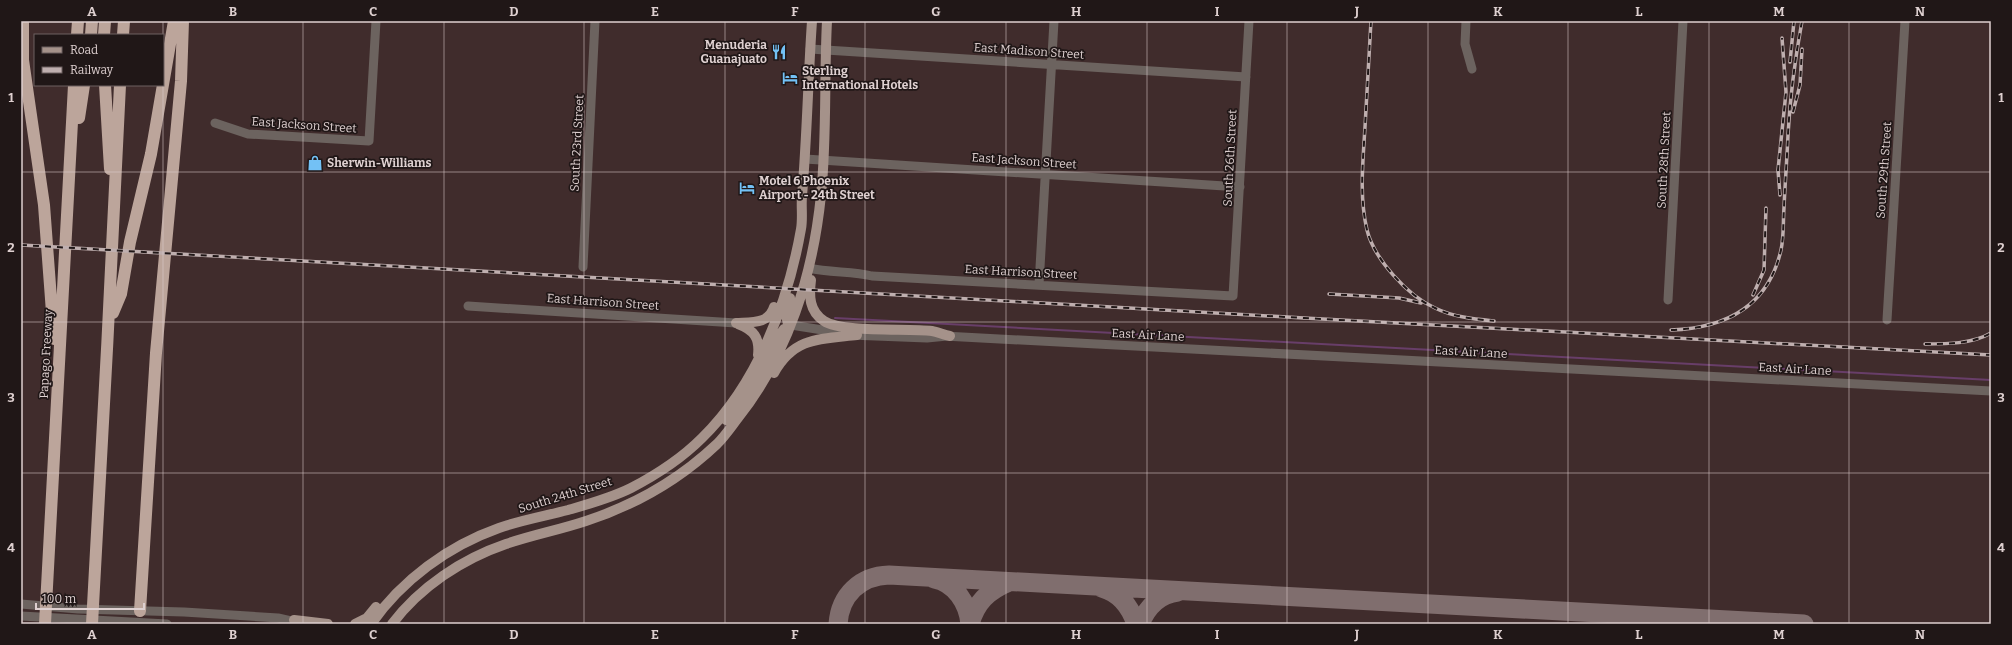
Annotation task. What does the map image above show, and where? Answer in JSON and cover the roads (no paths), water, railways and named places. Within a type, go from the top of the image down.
[{"type":"highway","points":[[23,21],[24,60],[44,205],[50,274],[57,404]]},
{"type":"highway","points":[[77,34],[78,21]]},
{"type":"highway","points":[[91,34],[92,21]]},
{"type":"highway","points":[[104,34],[105,21]]},
{"type":"highway","points":[[123,34],[124,21]]},
{"type":"highway","points":[[164,79],[174,21]]},
{"type":"highway","points":[[140,611],[151,415],[181,81],[183,21]]},
{"type":"highway","name":"Papago Freeway","points":[[45,624],[74,86]]},
{"type":"highway","points":[[67,197],[84,86]]},
{"type":"highway","points":[[104,86],[113,214]]},
{"type":"highway","points":[[92,624],[110,320],[113,214],[120,86]]},
{"type":"highway","points":[[110,320],[121,294],[151,154],[163,86]]},
{"type":"highway","points":[[95,578],[96,624]]},
{"type":"main road","name":"South 24th Street","points":[[371,624],[393,597],[424,569],[451,551],[485,533],[501,527],[599,500],[629,489],[658,472],[703,437],[732,400],[768,338],[787,288],[801,228],[801,202],[805,159],[812,21]]},
{"type":"main road","points":[[827,21],[824,160],[820,207],[813,248],[809,297],[816,314],[825,322],[837,326],[933,331],[950,336]]},
{"type":"main road","points":[[736,323],[757,322],[771,316],[785,274],[801,202]]},
{"type":"main road","points":[[789,327],[786,310],[799,266],[803,236],[801,228]]},
{"type":"main road","points":[[719,443],[755,395],[789,327],[811,269]]},
{"type":"main road","points":[[736,323],[749,329],[756,336],[758,340],[758,357]]},
{"type":"main road","points":[[703,437],[720,427],[730,416],[752,384],[779,335],[789,327]]},
{"type":"main road","points":[[392,624],[419,595],[468,559],[508,543],[585,521],[625,507],[646,497],[670,482],[745,420],[782,359],[790,351],[812,341],[858,335]]},
{"type":"main road","points":[[355,624],[370,615],[405,577],[424,569]]},
{"type":"main road","points":[[299,622],[328,624]]},
{"type":"street","name":"East Jackson Street","points":[[215,123],[248,134],[369,141],[376,21]]},
{"type":"street","name":"South 23rd Street","points":[[583,267],[595,21]]},
{"type":"street","points":[[1039,285],[1054,21]]},
{"type":"street","name":"South 26th Street","points":[[1233,296],[1249,21]]},
{"type":"street","points":[[1466,21],[1465,44],[1472,69]]},
{"type":"street","name":"South 28th Street","points":[[1668,300],[1683,21]]},
{"type":"street","name":"South 29th Street","points":[[1887,320],[1905,21]]},
{"type":"street","name":"East Madison Street","points":[[810,49],[1246,77]]},
{"type":"street","name":"East Jackson Street","points":[[805,159],[1240,187]]},
{"type":"street","name":"East Harrison Street","points":[[811,269],[860,273],[872,276],[1233,296]]},
{"type":"street","name":"East Harrison Street","points":[[468,306],[736,323]]},
{"type":"street","name":"East Air Lane","points":[[789,327],[811,333],[927,338],[950,336]]},
{"type":"street","name":"East Air Lane","points":[[789,327],[829,331],[920,333],[950,336],[1991,391]]},
{"type":"street","points":[[21,604],[78,609],[140,611],[233,620],[299,622]]},
{"type":"street","points":[[114,621],[140,611]]},
{"type":"street","points":[[21,616],[167,624]]},
{"type":"waterway","points":[[835,318],[1991,380]]},
{"type":"railway","points":[[1371,21],[1362,178],[1363,204],[1367,230],[1371,241],[1384,264],[1403,286],[1414,295],[1435,308],[1456,316],[1494,321]]},
{"type":"railway","points":[[1790,62],[1794,21]]},
{"type":"railway","points":[[1671,330],[1710,325],[1727,319],[1742,311],[1755,300],[1766,286],[1775,270],[1783,239],[1790,106],[1802,21]]},
{"type":"railway","points":[[1780,195],[1778,170],[1786,92],[1782,38]]},
{"type":"railway","points":[[1793,112],[1800,85],[1802,49]]},
{"type":"railway","points":[[1753,295],[1764,270],[1766,208]]},
{"type":"railway","points":[[21,245],[1304,318],[1991,355]]},
{"type":"railway","points":[[1329,294],[1399,298],[1421,303]]},
{"type":"railway","points":[[1925,344],[1968,341],[1984,337],[1991,333]]},
{"type":"place","name":"Menuderia Guanajuato","points":[[779,52]]},
{"type":"place","name":"Sterling International Hotels","points":[[790,78]]},
{"type":"place","name":"Sherwin-Williams","points":[[315,163]]},
{"type":"place","name":"Motel 6 Phoenix Airport - 24th Street","points":[[747,188]]}]
